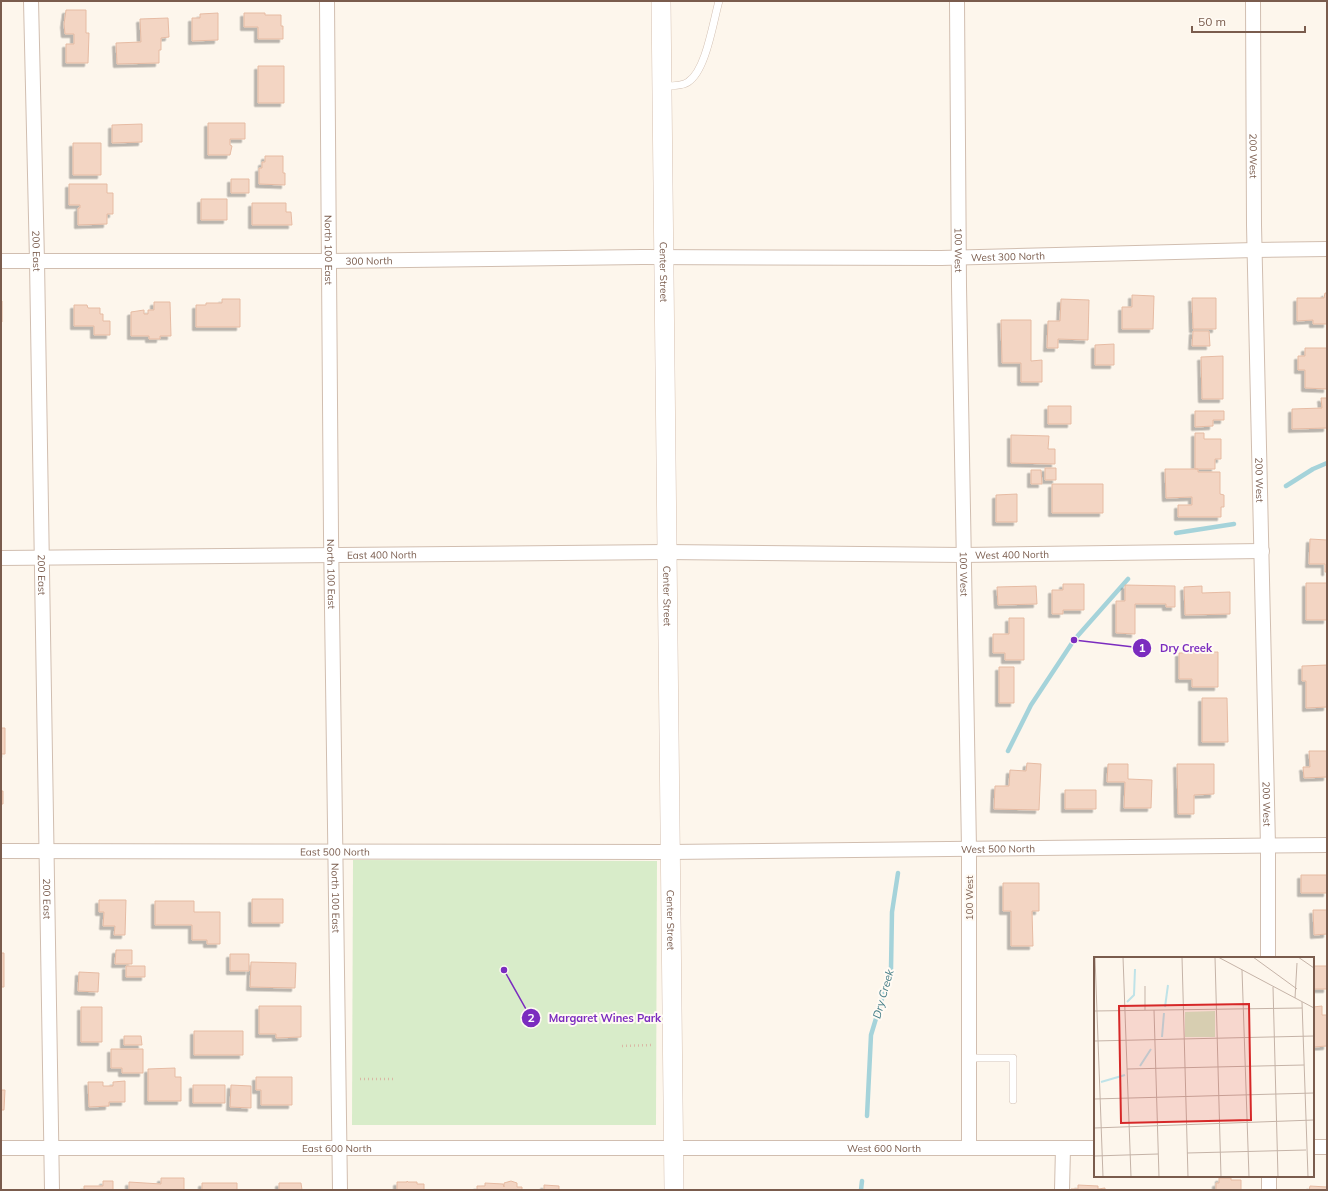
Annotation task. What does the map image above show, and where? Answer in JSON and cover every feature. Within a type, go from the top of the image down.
[{"type":"street","name":"200 East","points":[[31,1],[37,262],[52,1190]]},
{"type":"street","name":"North 100 East","points":[[327,1],[331,556],[340,1190]]},
{"type":"street","name":"Center Street","points":[[661,1],[669,852],[674,1190]]},
{"type":"street","name":"100 West","points":[[957,1],[963,555],[969,848],[969,1147]]},
{"type":"street","name":"200 West","points":[[1253,1],[1255,250],[1268,846],[1268,957]]},
{"type":"street","name":"West 300 North","points":[[664,257],[959,257],[1255,250],[1327,250]]},
{"type":"street","name":"300 North","points":[[1,261],[329,261],[664,257]]},
{"type":"street","name":"West 400 North","points":[[666,552],[963,555],[1262,551]]},
{"type":"street","name":"East 400 North","points":[[1,558],[666,552]]},
{"type":"street","name":"West 500 North","points":[[669,852],[1327,845]]},
{"type":"street","name":"East 500 North","points":[[1,852],[669,852]]},
{"type":"street","name":"East 600 North","points":[[1,1148],[673,1147]]},
{"type":"street","name":"West 600 North","points":[[673,1147],[1094,1148]]},
{"type":"street","points":[[1314,1147],[1327,1147]]},
{"type":"street","points":[[1062,1148],[1062,1190]]},
{"type":"street","points":[[1269,1177],[1269,1190]]},
{"type":"lane","points":[[662,87],[687,83],[698,72],[704,59],[719,1]]},
{"type":"lane","points":[[969,1058],[1013,1058],[1013,1100]]},
{"type":"path","points":[[622,1046],[653,1045]]},
{"type":"path","points":[[360,1079],[394,1079]]},
{"type":"green space","points":[[353,860],[657,861],[656,1125],[352,1125]]},
{"type":"building","points":[[66,10],[86,10],[86,33],[89,33],[88,63],[66,63],[66,44],[74,44],[74,34],[65,34],[64,24]]},
{"type":"building","points":[[218,13],[218,40],[192,41],[192,18],[200,18],[200,14]]},
{"type":"building","points":[[244,13],[281,15],[283,39],[258,39],[258,27],[244,27]]},
{"type":"building","points":[[168,18],[169,37],[161,38],[159,63],[117,64],[116,43],[141,42],[140,19]]},
{"type":"building","points":[[258,66],[284,66],[284,103],[258,103]]},
{"type":"building","points":[[208,123],[245,123],[245,139],[230,139],[230,145],[232,146],[230,155],[208,155]]},
{"type":"building","points":[[142,124],[142,142],[112,143],[112,125]]},
{"type":"building","points":[[73,143],[101,143],[101,175],[73,175]]},
{"type":"building","points":[[265,156],[283,156],[285,185],[259,184],[259,168],[262,168],[262,162],[265,162]]},
{"type":"building","points":[[231,179],[249,179],[249,193],[231,193]]},
{"type":"building","points":[[69,184],[107,184],[107,193],[113,193],[113,214],[107,214],[107,224],[78,225],[78,208],[80,208],[80,205],[69,205]]},
{"type":"building","points":[[201,199],[227,199],[227,220],[201,220]]},
{"type":"building","points":[[252,203],[286,203],[286,212],[291,212],[292,225],[252,225]]},
{"type":"building","points":[[1325,293],[1327,293],[1327,324],[1313,324],[1313,320],[1297,321],[1297,298],[1324,298]]},
{"type":"building","points":[[1132,295],[1154,296],[1153,329],[1122,329],[1122,307],[1132,307]]},
{"type":"building","points":[[1192,298],[1216,298],[1216,329],[1193,329]]},
{"type":"building","points":[[222,299],[240,299],[240,327],[196,327],[196,305],[206,305],[206,303],[222,303]]},
{"type":"building","points":[[1061,299],[1089,300],[1088,340],[1058,339],[1058,348],[1047,348],[1048,321],[1060,321]]},
{"type":"building","points":[[2,301],[2,322],[1,322]]},
{"type":"building","points":[[154,302],[170,302],[171,336],[160,336],[160,339],[149,339],[149,336],[131,336],[131,312],[144,310],[144,314],[148,314],[148,310],[154,310]]},
{"type":"building","points":[[74,305],[87,305],[88,308],[100,308],[100,314],[103,314],[103,321],[110,321],[110,335],[94,335],[94,326],[74,326]]},
{"type":"building","points":[[1001,320],[1031,320],[1031,361],[1042,360],[1042,382],[1021,382],[1021,363],[1002,363]]},
{"type":"building","points":[[1193,331],[1209,331],[1210,346],[1192,346]]},
{"type":"building","points":[[1114,344],[1114,365],[1095,365],[1095,345]]},
{"type":"building","points":[[1305,348],[1327,348],[1327,389],[1305,388],[1305,370],[1298,370],[1298,356],[1305,356]]},
{"type":"building","points":[[1223,356],[1223,399],[1202,399],[1201,357]]},
{"type":"building","points":[[1321,398],[1327,398],[1327,428],[1292,429],[1292,409],[1322,408]]},
{"type":"building","points":[[1048,406],[1071,406],[1071,424],[1048,424]]},
{"type":"building","points":[[1195,411],[1224,411],[1224,420],[1213,420],[1213,426],[1195,427]]},
{"type":"building","points":[[1195,433],[1204,433],[1204,439],[1221,439],[1221,459],[1215,459],[1215,469],[1195,469]]},
{"type":"building","points":[[1011,435],[1049,436],[1048,449],[1055,449],[1055,464],[1011,463]]},
{"type":"building","points":[[1045,468],[1056,468],[1056,480],[1045,480]]},
{"type":"building","points":[[1165,469],[1198,469],[1198,472],[1220,472],[1220,494],[1224,495],[1224,507],[1221,507],[1221,517],[1178,517],[1178,505],[1192,505],[1192,497],[1166,498]]},
{"type":"building","points":[[1031,470],[1041,470],[1042,484],[1031,484]]},
{"type":"building","points":[[1052,484],[1103,484],[1103,513],[1052,513]]},
{"type":"building","points":[[1017,494],[1017,522],[996,522],[996,495]]},
{"type":"building","points":[[1310,539],[1327,540],[1327,572],[1325,572],[1325,564],[1309,564]]},
{"type":"building","points":[[1306,583],[1327,583],[1327,620],[1306,620]]},
{"type":"building","points":[[1063,584],[1084,584],[1084,610],[1063,610],[1063,614],[1052,614],[1052,590],[1063,590]]},
{"type":"building","points":[[1125,585],[1175,586],[1175,607],[1166,607],[1166,604],[1135,604],[1135,634],[1116,633],[1116,601],[1125,601]]},
{"type":"building","points":[[1036,586],[1037,604],[998,605],[997,587]]},
{"type":"building","points":[[1202,586],[1202,593],[1230,592],[1230,614],[1185,615],[1184,587]]},
{"type":"building","points":[[1009,618],[1024,618],[1024,660],[1005,660],[1005,653],[993,653],[993,634],[1009,634]]},
{"type":"building","points":[[1218,652],[1218,687],[1192,687],[1192,679],[1179,679],[1179,653]]},
{"type":"building","points":[[1327,665],[1327,707],[1306,708],[1306,681],[1302,681],[1302,666]]},
{"type":"building","points":[[999,667],[1014,667],[1014,703],[999,703]]},
{"type":"building","points":[[1202,698],[1227,698],[1228,742],[1202,742]]},
{"type":"building","points":[[1,728],[5,728],[5,754],[1,754]]},
{"type":"building","points":[[1309,751],[1327,751],[1327,777],[1304,778],[1303,767],[1310,767]]},
{"type":"building","points":[[1027,763],[1041,764],[1039,810],[994,809],[995,786],[1009,786],[1010,770],[1026,771]]},
{"type":"building","points":[[1108,764],[1128,764],[1128,779],[1152,780],[1151,808],[1124,808],[1125,782],[1107,782]]},
{"type":"building","points":[[1177,764],[1214,764],[1214,794],[1194,795],[1194,814],[1178,814]]},
{"type":"building","points":[[1065,790],[1096,790],[1096,809],[1065,809]]},
{"type":"building","points":[[1,791],[3,791],[3,804],[1,804]]},
{"type":"building","points":[[1301,875],[1327,875],[1327,893],[1301,893]]},
{"type":"building","points":[[1003,883],[1039,883],[1039,911],[1032,911],[1033,946],[1011,946],[1011,911],[1003,911]]},
{"type":"building","points":[[252,899],[283,899],[283,923],[252,923]]},
{"type":"building","points":[[99,900],[126,900],[125,935],[114,935],[115,926],[103,926],[104,912],[99,912]]},
{"type":"building","points":[[155,901],[194,901],[194,912],[220,912],[220,944],[207,944],[207,940],[192,940],[192,925],[155,925]]},
{"type":"building","points":[[1313,910],[1327,910],[1327,934],[1314,935]]},
{"type":"building","points":[[116,950],[132,950],[132,964],[115,964]]},
{"type":"building","points":[[1,953],[4,953],[4,987],[1,987]]},
{"type":"building","points":[[230,954],[249,954],[249,971],[230,971]]},
{"type":"building","points":[[251,962],[296,963],[295,988],[250,987]]},
{"type":"building","points":[[126,966],[145,966],[145,977],[126,977]]},
{"type":"building","points":[[1314,966],[1327,966],[1327,989],[1314,989]]},
{"type":"building","points":[[79,972],[99,973],[98,992],[78,991]]},
{"type":"building","points":[[259,1006],[301,1006],[301,1037],[276,1038],[276,1034],[259,1034]]},
{"type":"building","points":[[1322,1006],[1322,1015],[1327,1015],[1327,1046],[1314,1047],[1314,1007]]},
{"type":"building","points":[[81,1007],[102,1007],[102,1042],[81,1042]]},
{"type":"building","points":[[194,1031],[243,1031],[243,1055],[194,1055]]},
{"type":"building","points":[[124,1036],[141,1036],[142,1045],[124,1045]]},
{"type":"building","points":[[111,1049],[143,1049],[143,1073],[122,1073],[122,1068],[111,1068]]},
{"type":"building","points":[[175,1068],[175,1077],[181,1077],[181,1101],[148,1101],[148,1069]]},
{"type":"building","points":[[256,1077],[292,1077],[292,1105],[261,1105],[261,1090],[256,1090]]},
{"type":"building","points":[[125,1081],[125,1102],[109,1102],[109,1106],[89,1107],[88,1082],[103,1082],[103,1086],[113,1086],[113,1082]]},
{"type":"building","points":[[193,1085],[225,1085],[225,1103],[193,1103]]},
{"type":"building","points":[[231,1085],[251,1086],[251,1108],[230,1107]]},
{"type":"building","points":[[1,1090],[5,1090],[4,1110],[1,1110]]},
{"type":"building","points":[[161,1178],[184,1178],[184,1190],[129,1190],[129,1182],[161,1184]]},
{"type":"building","points":[[1219,1178],[1241,1180],[1241,1190],[1216,1190],[1216,1183],[1219,1183]]},
{"type":"building","points":[[103,1181],[113,1181],[113,1190],[84,1190],[84,1186],[103,1186]]},
{"type":"building","points":[[407,1181],[417,1182],[417,1184],[424,1184],[424,1190],[397,1190],[397,1182]]},
{"type":"building","points":[[511,1181],[517,1183],[517,1187],[522,1187],[522,1190],[477,1190],[477,1186],[485,1186],[485,1183],[503,1184],[504,1187],[504,1183]]},
{"type":"building","points":[[202,1183],[237,1183],[237,1190],[202,1190]]},
{"type":"building","points":[[279,1183],[301,1183],[302,1190],[279,1190]]},
{"type":"building","points":[[544,1185],[559,1186],[559,1190],[544,1190]]},
{"type":"building","points":[[1078,1185],[1098,1186],[1098,1189],[1105,1188],[1105,1190],[1071,1190],[1078,1189]]},
{"type":"building","points":[[1310,1186],[1327,1187],[1327,1190],[1309,1190]]},
{"type":"waterway","name":"Dry Creek","points":[[1286,486],[1313,469],[1327,463]]},
{"type":"waterway","name":"Dry Creek","points":[[1176,533],[1234,524]]},
{"type":"waterway","name":"Dry Creek","points":[[1008,751],[1031,705],[1074,640],[1128,579]]},
{"type":"waterway","name":"Dry Creek","points":[[867,1116],[871,1035],[891,969],[892,912],[898,873]]},
{"type":"waterway","name":"Dry Creek","points":[[861,1190],[862,1181]]},
{"type":"place","name":"Dry Creek","points":[[1074,640]]},
{"type":"place","name":"Margaret Wines Park","points":[[504,970]]}]
